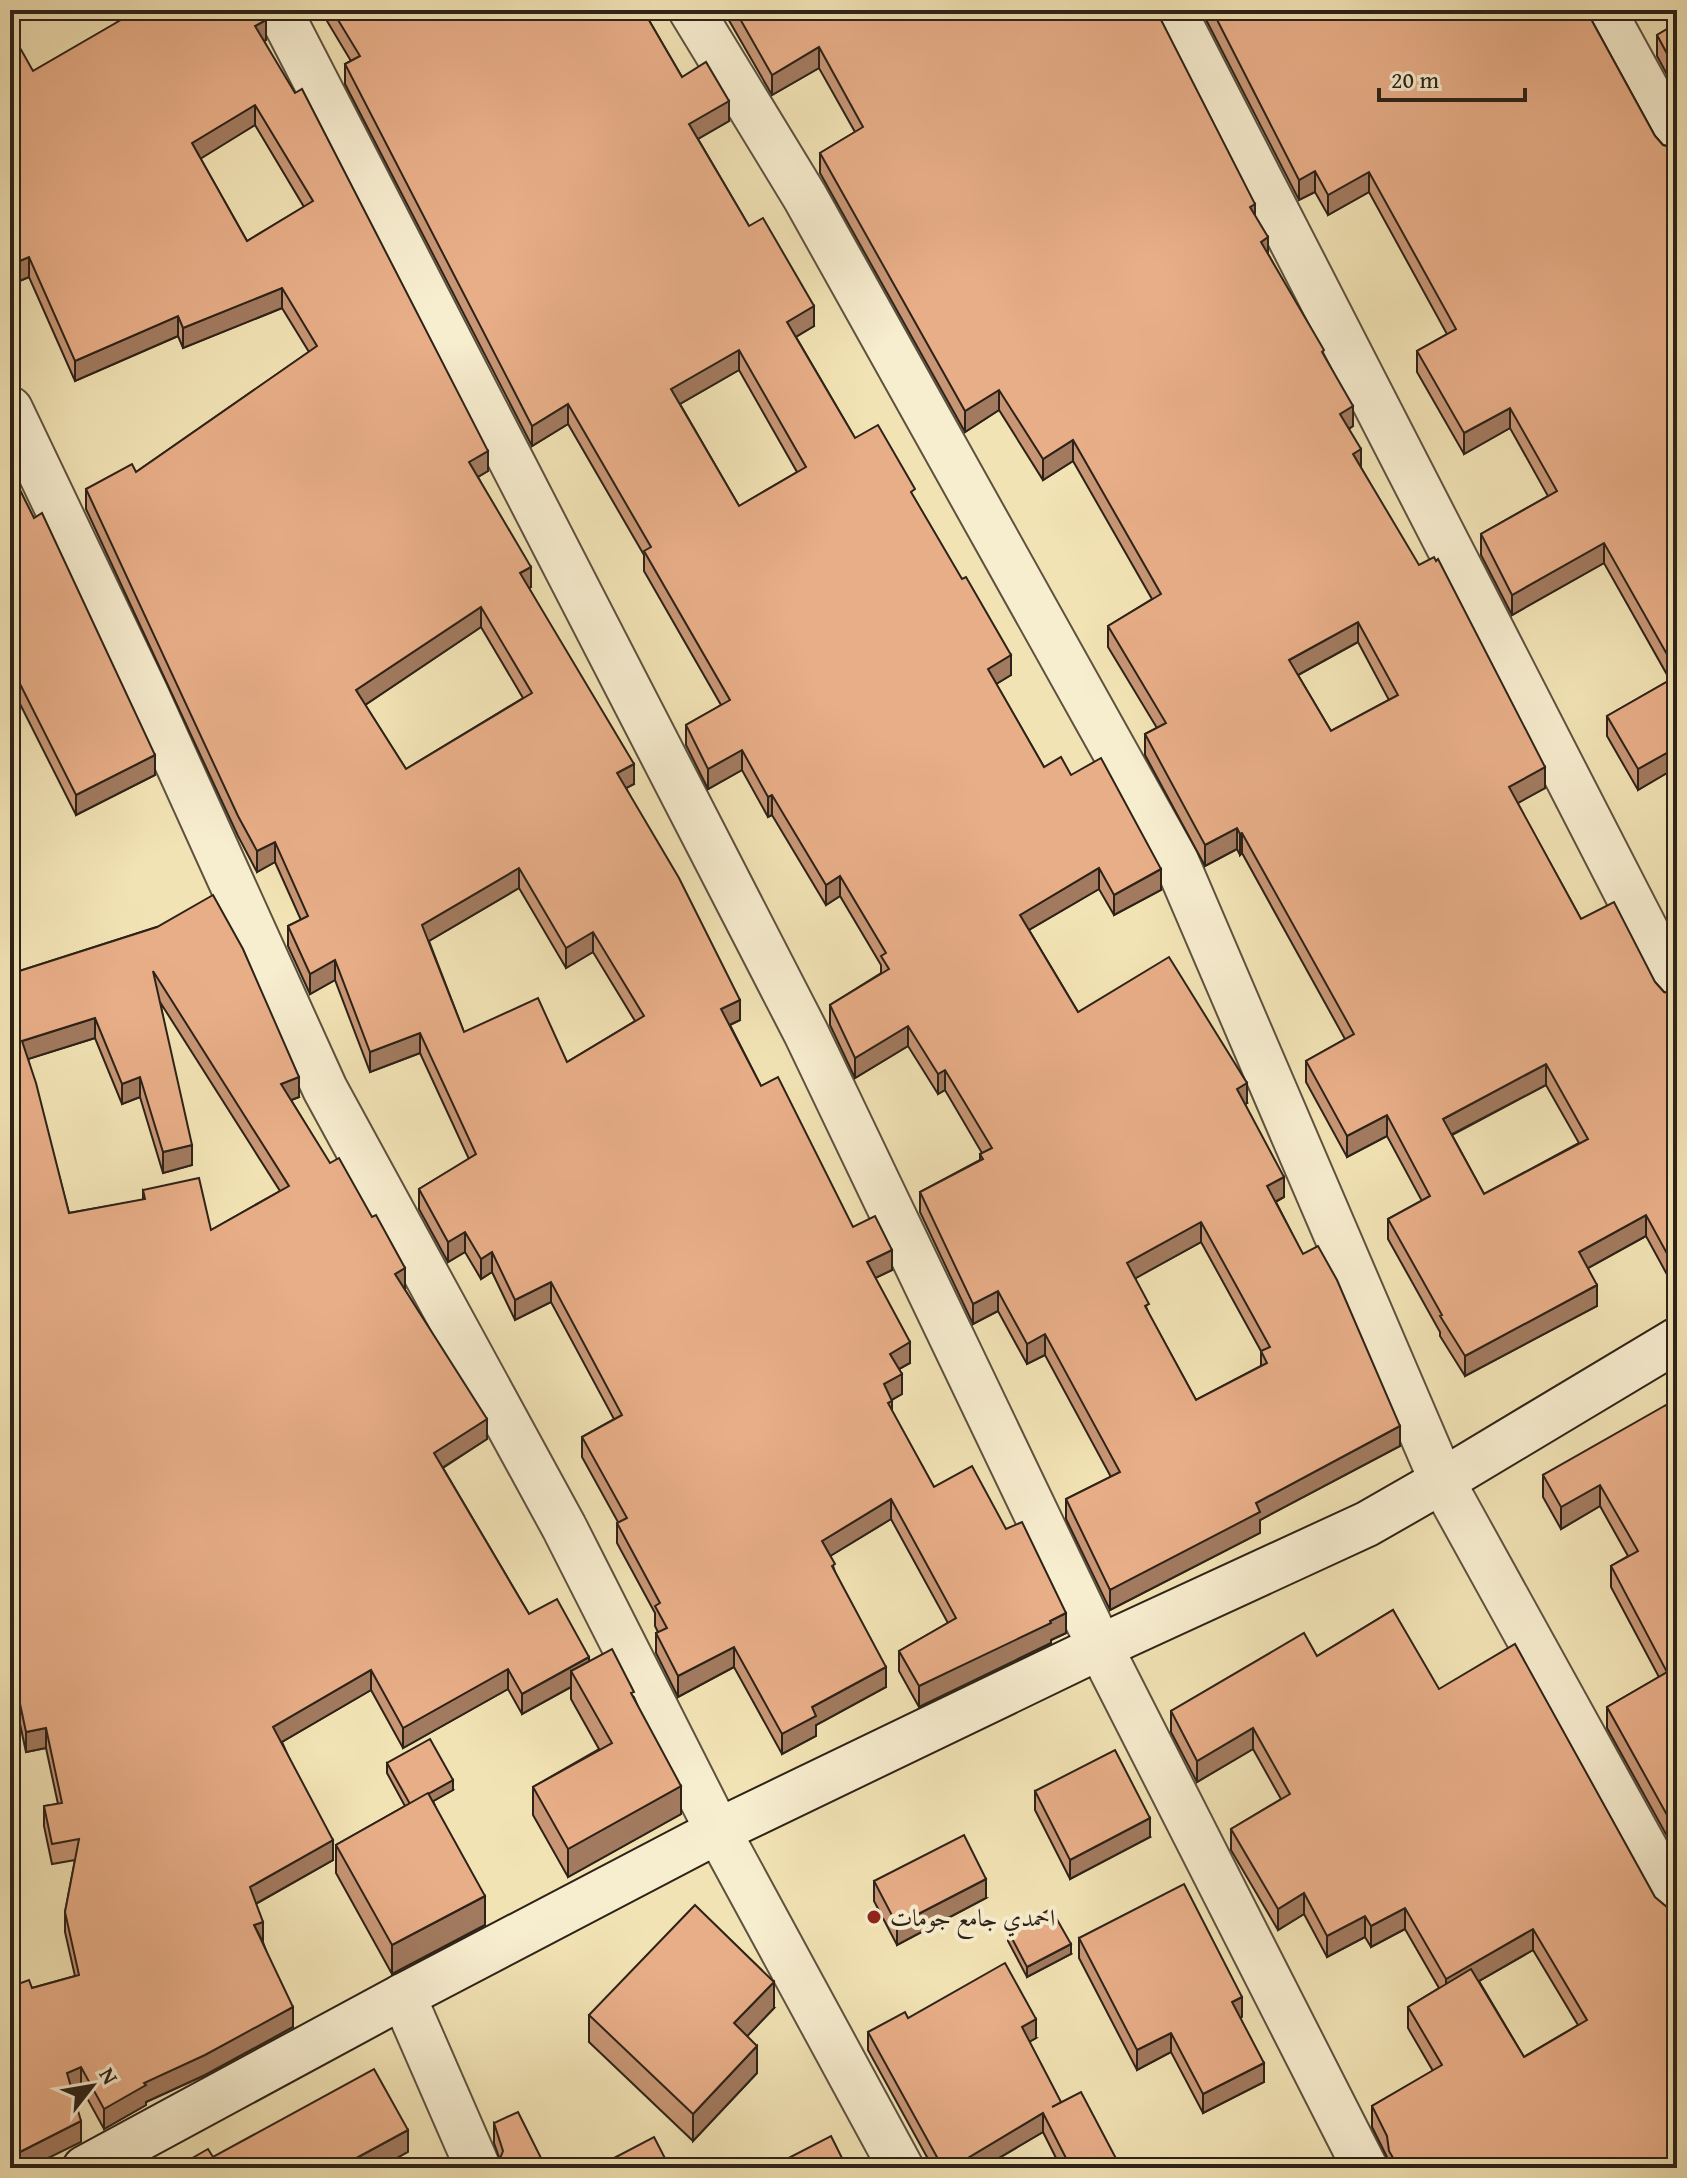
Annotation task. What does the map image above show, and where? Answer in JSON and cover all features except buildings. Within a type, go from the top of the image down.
[{"type":"street","points":[[279,10],[806,1033],[1100,1647],[1365,2168]]},
{"type":"street","points":[[691,10],[805,197],[1176,861],[1442,1481],[1677,1906]]},
{"type":"street","points":[[1173,10],[1677,991]]},
{"type":"street","points":[[1603,10],[1677,145]]},
{"type":"street","points":[[10,409],[146,694],[325,1089],[564,1527],[718,1831],[901,2168]]},
{"type":"street","points":[[85,2168],[718,1831],[1100,1647],[1367,1524],[1677,1340]]},
{"type":"street","points":[[403,1996],[478,2168]]},
{"type":"place","name":"احمدي جامع جومات","points":[[874,1917]]}]
